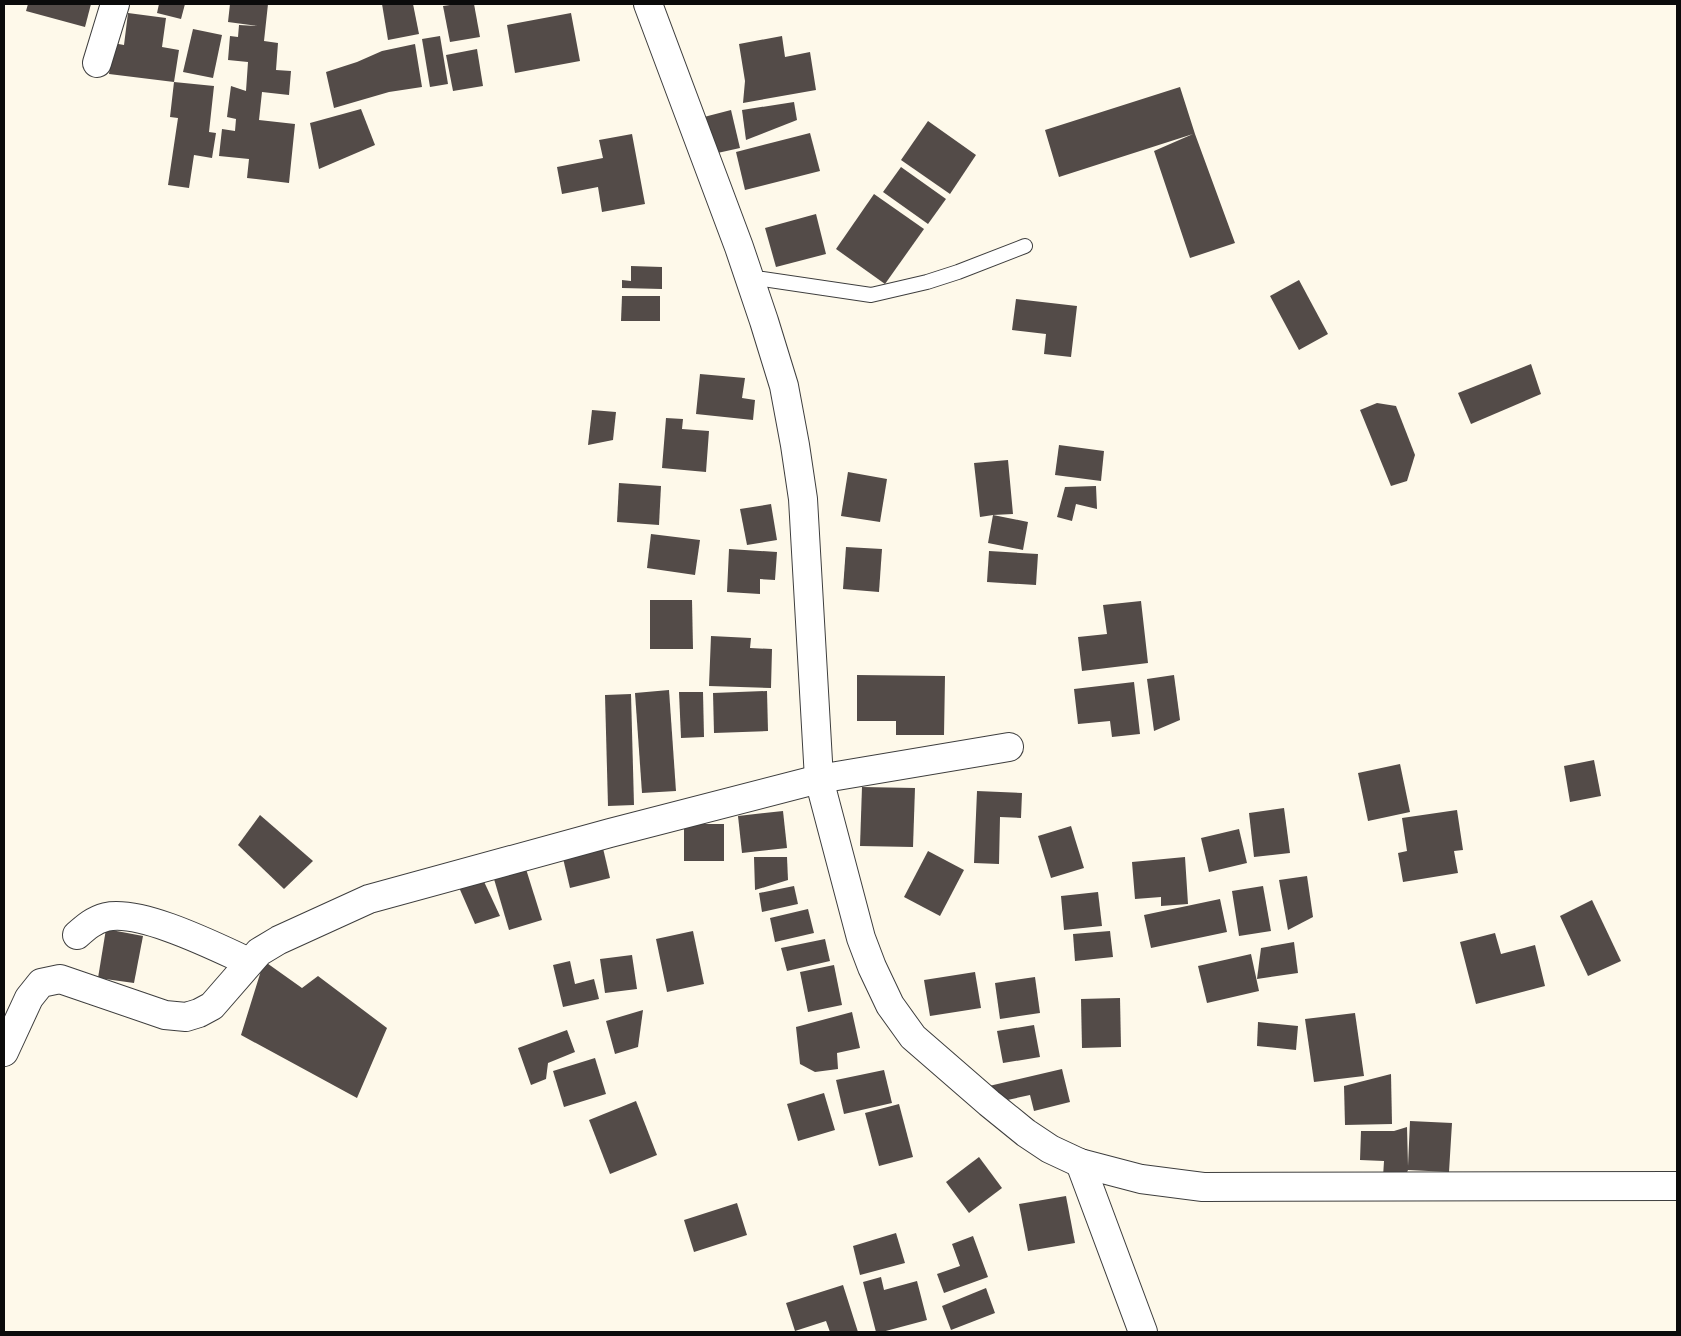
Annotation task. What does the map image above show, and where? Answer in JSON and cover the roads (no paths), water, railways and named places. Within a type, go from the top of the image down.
[{"type":"street","points":[[97,63],[114,4]]},
{"type":"street","points":[[648,4],[749,277],[784,386],[798,463],[802,499],[819,778],[861,938],[890,1005],[913,1038],[989,1103],[1050,1150],[1080,1164],[1142,1179],[1203,1187],[1677,1186]]},
{"type":"street","points":[[4,1052],[29,998],[42,983],[60,980],[165,1015],[186,1017],[212,1006],[259,952],[279,940],[369,899],[819,778],[1009,747]]},
{"type":"street","points":[[77,935],[90,923],[108,917],[130,917],[177,930],[249,962]]},
{"type":"street","points":[[1080,1164],[1143,1332]]},
{"type":"lane","points":[[749,277],[871,295],[927,282],[1025,246]]}]
